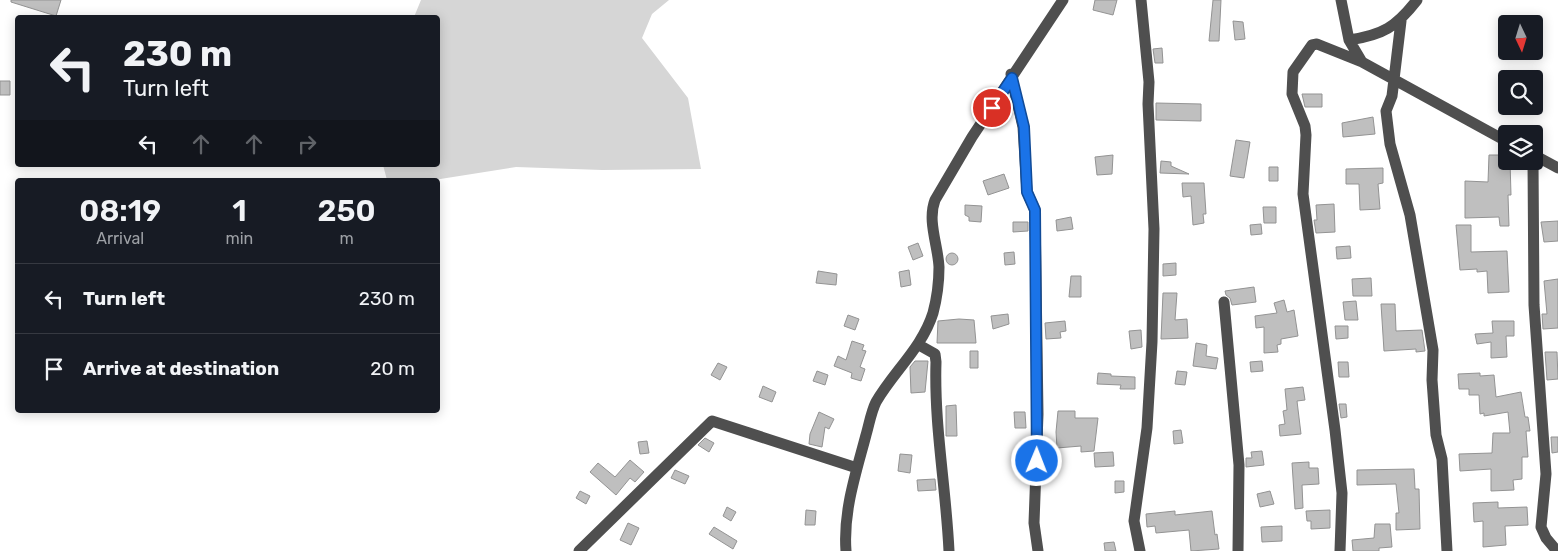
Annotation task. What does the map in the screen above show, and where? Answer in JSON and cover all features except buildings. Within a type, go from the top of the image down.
[{"type":"street","points":[[846,551],[846,514],[875,404],[894,374],[919,345],[932,313],[938,286],[939,267],[932,208],[972,137],[1011,74],[1063,0]]},
{"type":"street","points":[[1140,551],[1134,521],[1147,428],[1152,342],[1154,229],[1148,104],[1149,82],[1141,0]]},
{"type":"street","points":[[1341,0],[1349,40],[1362,62]]},
{"type":"street","points":[[1349,40],[1385,32],[1401,21],[1417,0]]},
{"type":"street","points":[[1401,21],[1392,96],[1386,111],[1390,144],[1410,215],[1433,350],[1432,380],[1436,435],[1442,458],[1447,551]]},
{"type":"street","points":[[1340,551],[1342,493],[1303,194],[1306,135],[1305,126],[1292,94],[1292,81],[1297,63],[1312,45],[1317,44],[1362,62],[1498,137]]},
{"type":"street","points":[[1011,74],[1024,127],[1027,192],[1035,210],[1038,414],[1034,523],[1038,551]]},
{"type":"street","points":[[1543,160],[1558,168]]},
{"type":"street","points":[[1534,170],[1534,305],[1546,474],[1542,527],[1546,538],[1557,551]]},
{"type":"street","points":[[1224,302],[1239,465],[1238,551]]},
{"type":"street","points":[[919,345],[935,354],[937,435],[945,488],[949,551]]},
{"type":"street","points":[[579,551],[712,421],[857,468]]},
{"type":"shaded area","points":[[421,0],[669,0],[652,14],[642,38],[688,98],[701,169],[602,170],[516,167],[440,179],[386,178],[384,167],[440,167],[440,15],[415,15]]},
{"type":"route","points":[[992,108],[1012,78],[1019,100],[1024,127],[1027,192],[1035,210],[1037,260],[1037,461]]}]
